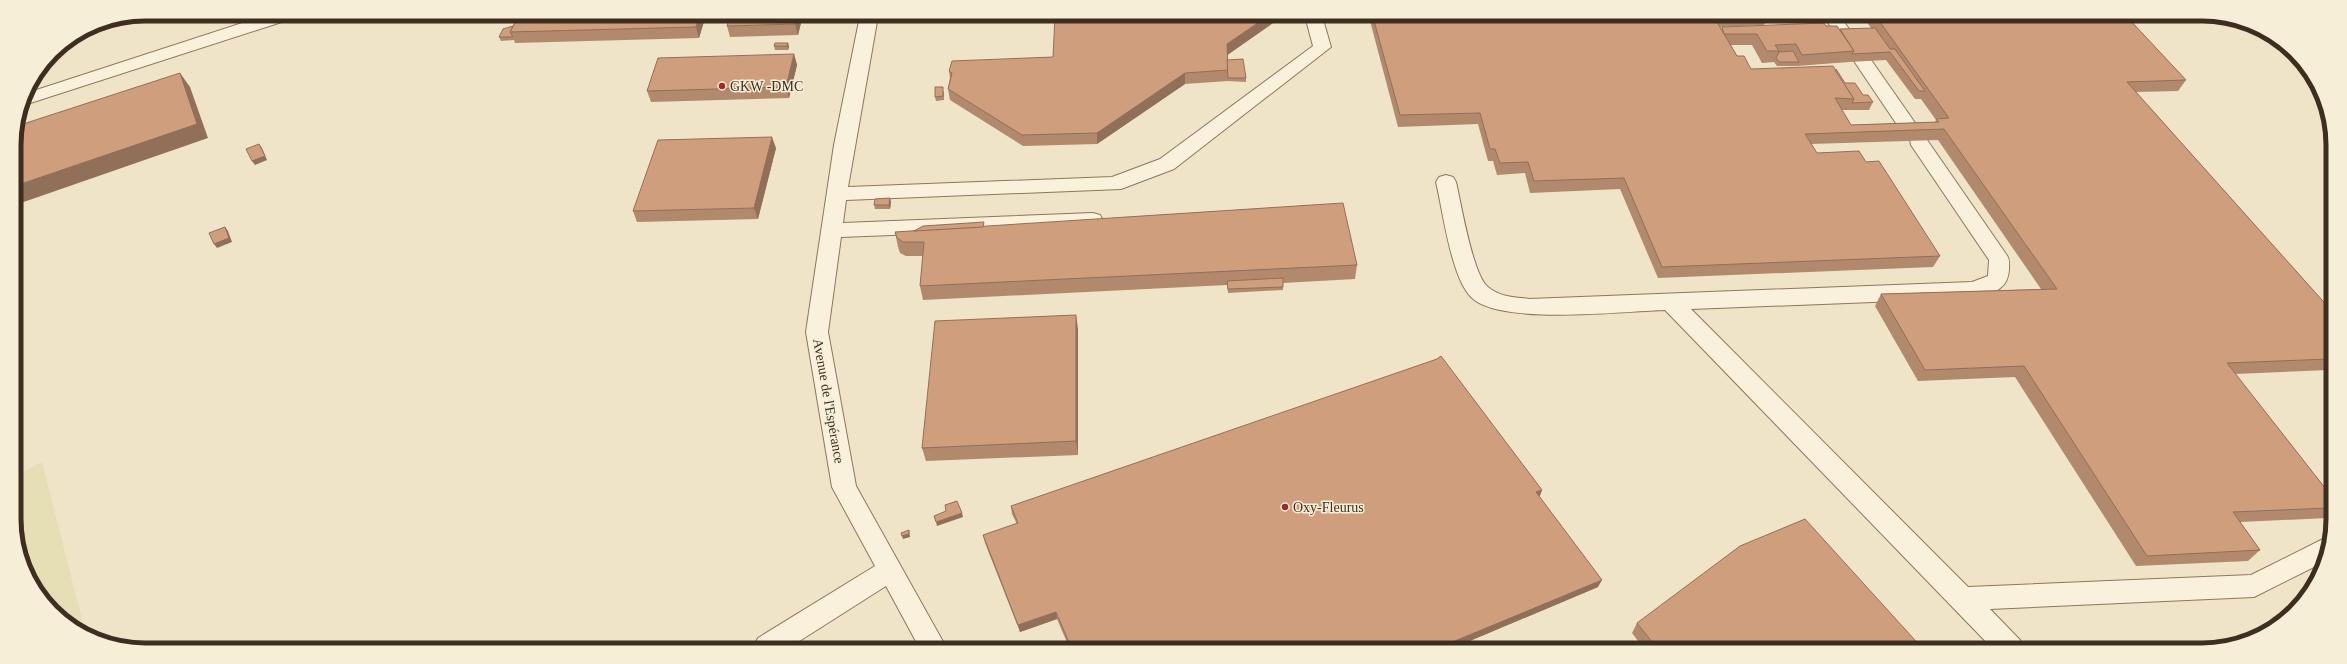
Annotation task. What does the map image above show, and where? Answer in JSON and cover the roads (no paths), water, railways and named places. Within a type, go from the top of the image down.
[{"type":"street","points":[[30,99],[267,21]]},
{"type":"street","name":"Avenue de l'Espérance","points":[[868,21],[837,194],[817,332],[844,487],[931,643]]},
{"type":"street","points":[[837,194],[1114,184],[1167,164],[1322,47],[1314,21]]},
{"type":"street","points":[[1835,21],[1846,37]]},
{"type":"street","points":[[1446,182],[1469,272],[1479,291],[1502,302],[1530,307],[1975,290],[1998,280],[1999,259],[1863,61]]},
{"type":"street","points":[[832,230],[1111,220]]},
{"type":"street","points":[[1672,302],[2005,643]]},
{"type":"street","points":[[1962,599],[2254,586],[2322,551]]},
{"type":"street","points":[[773,643],[890,570]]},
{"type":"place","name":"GKW -DMC","points":[[722,86]]},
{"type":"place","name":"Oxy-Fleurus","points":[[1285,507]]}]
